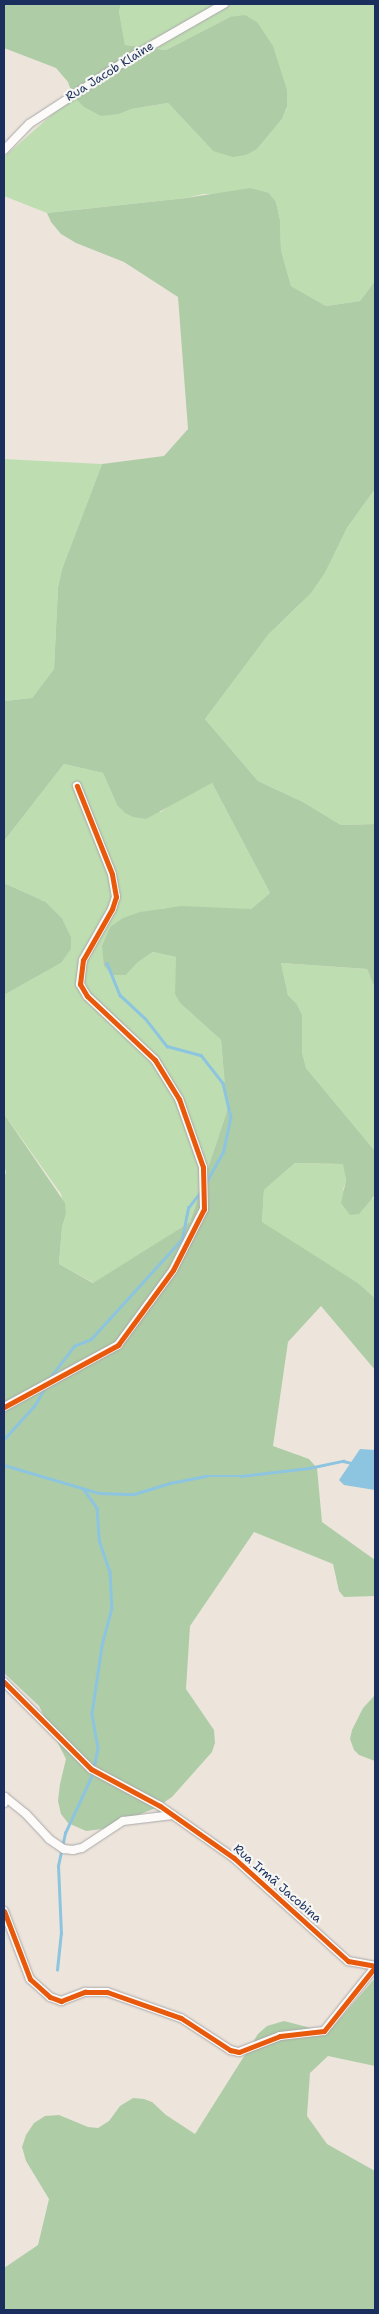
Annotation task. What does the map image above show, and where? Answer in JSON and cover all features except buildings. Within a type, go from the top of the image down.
[{"type":"street","name":"Rua Jacob Klaine","points":[[4,150],[30,124],[135,55],[224,4]]},
{"type":"street","points":[[4,1407],[118,1345],[173,1270],[204,1208],[203,1167],[178,1099],[155,1060],[87,996],[80,984],[83,960],[112,909],[116,897],[112,874],[77,786]]},
{"type":"street","name":"Rua Irmã Jacobina","points":[[4,1682],[91,1769],[173,1816],[234,1858],[348,1961],[375,1966]]},
{"type":"street","points":[[4,1798],[26,1814],[48,1839],[64,1849],[73,1850],[82,1848],[123,1821],[173,1816]]},
{"type":"street","points":[[4,1911],[30,1980],[50,1997],[61,2001],[85,1992],[107,1992],[181,2018],[230,2050],[239,2052],[280,2036],[324,2031],[375,1966]]},
{"type":"green space","points":[[4,4],[121,4],[119,11],[125,45],[166,50],[230,17],[245,15],[257,22],[273,46],[287,90],[287,107],[282,119],[257,149],[246,155],[233,157],[213,151],[168,103],[101,116],[84,107],[73,96],[68,82],[56,68],[4,48]]},
{"type":"green space","points":[[121,4],[375,4],[375,281],[360,301],[326,306],[291,286],[281,250],[280,220],[276,202],[269,193],[203,194],[186,198],[47,213],[4,196],[4,157],[73,96],[119,114],[132,109],[168,103],[213,151],[257,149],[282,119],[287,108],[287,90],[230,17],[166,50],[125,45],[119,11]]},
{"type":"green space","points":[[250,188],[269,193],[276,202],[280,220],[281,250],[291,286],[326,306],[360,301],[375,281],[375,489],[347,528],[326,571],[311,593],[268,635],[205,719],[258,781],[303,802],[341,825],[375,824],[375,989],[367,969],[281,963],[288,995],[297,1004],[302,1015],[302,1052],[306,1068],[375,1151],[375,1195],[359,1214],[350,1215],[341,1203],[346,1180],[343,1164],[295,1163],[264,1190],[262,1222],[358,1283],[375,1298],[375,1370],[321,1306],[288,1342],[273,1446],[309,1459],[317,1468],[322,1522],[375,1560],[375,1596],[344,1597],[339,1591],[333,1564],[254,1532],[190,1626],[186,1689],[214,1730],[215,1743],[212,1752],[172,1797],[156,1808],[102,1829],[86,1831],[68,1823],[61,1814],[58,1801],[66,1759],[39,1706],[4,1673],[4,1176],[6,1173],[4,1164],[4,1114],[65,1203],[66,1214],[62,1227],[59,1264],[93,1283],[190,1222],[227,1111],[221,1040],[180,1003],[175,994],[176,957],[153,952],[138,962],[126,975],[113,975],[104,966],[102,946],[110,927],[123,918],[140,912],[181,906],[251,909],[270,893],[212,783],[146,819],[133,817],[125,813],[117,805],[103,773],[64,764],[4,841],[4,701],[32,698],[54,669],[58,587],[62,569],[102,464],[164,456],[188,429],[178,297],[124,262],[76,243],[61,234],[51,222],[47,213],[186,198]]},
{"type":"green space","points":[[4,459],[102,464],[62,569],[58,587],[54,669],[32,698],[4,701]]},
{"type":"green space","points":[[375,489],[375,824],[341,825],[303,802],[258,781],[205,719],[268,635],[300,604],[326,571],[347,528]]},
{"type":"green space","points":[[64,764],[103,773],[117,805],[161,812],[172,803],[212,783],[270,893],[251,909],[163,908],[126,975],[138,962],[153,952],[176,957],[180,1003],[221,1040],[227,1111],[190,1222],[94,1283],[59,1264],[62,1227],[66,1214],[61,1194],[4,1114],[4,995],[61,963],[71,937],[62,918],[46,902],[4,883],[4,841]]},
{"type":"green space","points":[[4,883],[46,902],[62,918],[71,937],[71,949],[61,963],[4,995]]},
{"type":"green space","points":[[281,963],[367,969],[375,989],[375,1151],[306,1068],[302,1052],[302,1015],[297,1004],[288,995]]},
{"type":"green space","points":[[295,1163],[344,1164],[346,1180],[343,1190],[373,1199],[375,1195],[375,1298],[358,1283],[262,1223],[264,1190]]},
{"type":"green space","points":[[375,1695],[375,1761],[359,1755],[354,1750],[350,1739],[352,1730],[363,1708]]},
{"type":"green space","points":[[375,1978],[375,2066],[328,2056],[310,2073],[307,2116],[327,2144],[375,2171],[375,2310],[4,2310],[4,2268],[38,2245],[49,2199],[26,2161],[22,2147],[26,2135],[34,2123],[45,2116],[59,2115],[88,2127],[98,2128],[109,2121],[120,2106],[133,2098],[152,2102],[166,2115],[195,2134],[258,2034],[267,2026],[284,2021],[311,2028],[332,2028]]},
{"type":"water","points":[[360,1449],[375,1450],[375,1490],[344,1485],[339,1480]]},
{"type":"waterway","points":[[107,963],[120,995],[145,1018],[167,1046],[201,1055],[223,1083],[231,1117],[224,1151],[206,1184]]},
{"type":"waterway","points":[[49,1379],[74,1346],[91,1339],[182,1239],[188,1208],[202,1190]]},
{"type":"waterway","points":[[4,1439],[35,1405],[44,1389]]},
{"type":"waterway","points":[[4,1465],[99,1493],[134,1494],[170,1483],[206,1476],[241,1476],[309,1468],[343,1461],[352,1463]]},
{"type":"waterway","points":[[83,1488],[97,1508],[99,1540],[110,1572],[112,1608],[102,1646],[92,1714],[98,1748],[94,1768]]},
{"type":"waterway","points":[[57,1970],[61,1934],[58,1866],[65,1833],[93,1773]]},
{"type":"cycle path","points":[[4,1407],[118,1345],[173,1270],[204,1209],[203,1167],[179,1099],[155,1060],[87,996],[80,984],[83,960],[112,909],[116,897],[112,874],[77,786]]},
{"type":"cycle path","points":[[4,1682],[91,1769],[160,1806],[234,1858],[348,1961],[375,1966]]},
{"type":"cycle path","points":[[4,1911],[30,1979],[50,1997],[61,2001],[85,1992],[107,1992],[181,2018],[230,2050],[239,2052],[280,2036],[324,2031],[375,1967]]}]
